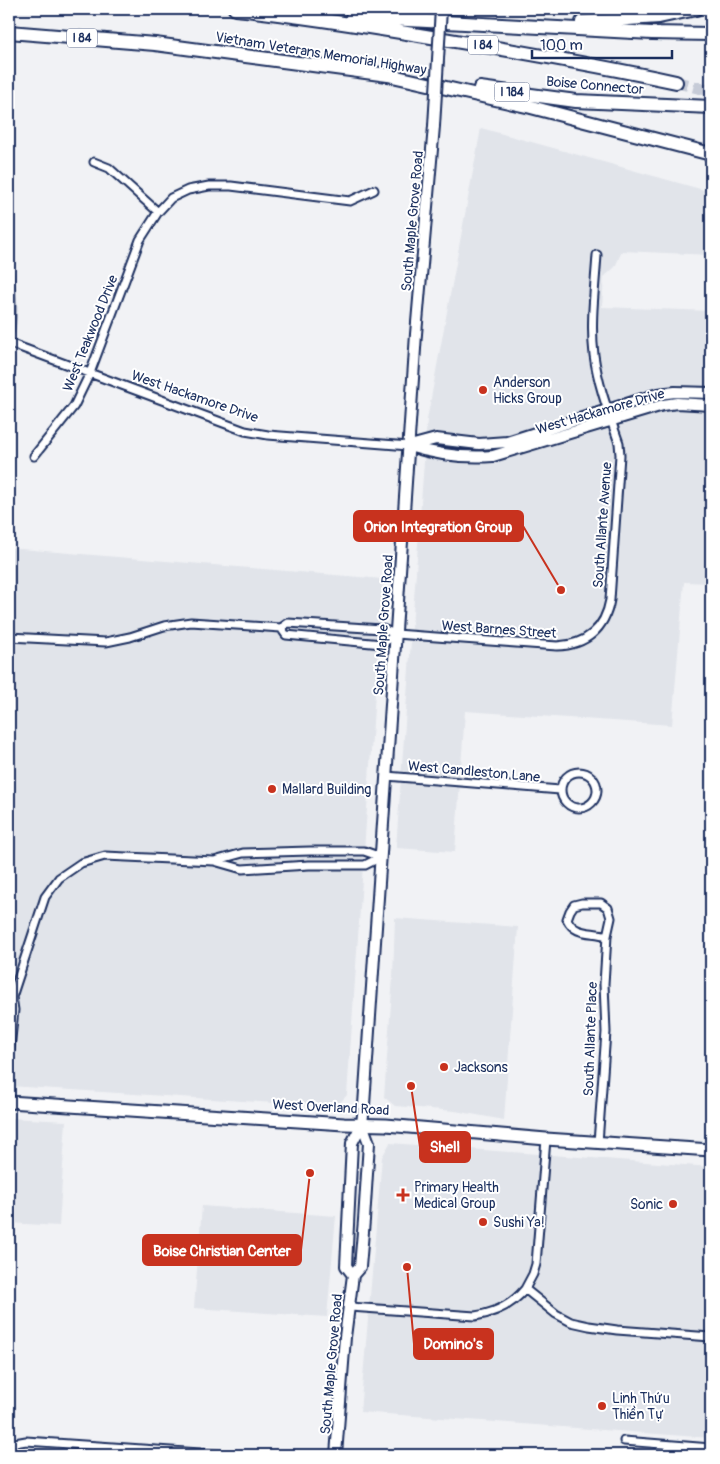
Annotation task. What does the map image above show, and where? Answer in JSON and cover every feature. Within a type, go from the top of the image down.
[{"type":"highway","name":"I 84","points":[[235,9],[289,14],[583,62],[676,82]]},
{"type":"highway","points":[[533,26],[659,17],[696,9]]},
{"type":"highway","points":[[289,14],[652,33],[711,34]]},
{"type":"highway","name":"Vietnam Veterans Memorial Highway","points":[[9,32],[155,44],[388,75],[531,106],[711,154]]},
{"type":"highway","name":"Boise Connector","points":[[388,75],[576,101],[711,107]]},
{"type":"main road","name":"South Maple Grove Road","points":[[353,1275],[346,1266],[352,1143],[362,1124],[364,1105],[441,9]]},
{"type":"main road","name":"West Hackamore Drive","points":[[409,446],[436,439],[479,444],[507,442],[658,394],[675,392],[711,394]]},
{"type":"main road","name":"West Hackamore Drive","points":[[409,446],[435,454],[477,457],[493,456],[663,405],[676,403],[711,405]]},
{"type":"main road","name":"West Overland Road","points":[[9,1102],[344,1124],[435,1128],[546,1139],[711,1150]]},
{"type":"main road","name":"South Maple Grove Road","points":[[336,1455],[345,1337],[353,1275],[360,1267],[369,1143],[362,1124]]},
{"type":"street","points":[[94,162],[109,168],[158,212]]},
{"type":"street","name":"West Teakwood Drive","points":[[34,456],[74,406],[90,373],[140,240],[158,212],[171,198],[188,190],[209,186],[231,186],[350,202],[374,190]]},
{"type":"street","points":[[597,255],[592,337],[597,371],[611,420]]},
{"type":"street","name":"West Hackamore Drive","points":[[9,343],[245,431],[268,435],[409,446]]},
{"type":"street","name":"South Allante Avenue","points":[[597,630],[606,616],[610,600],[619,470],[619,443],[611,420]]},
{"type":"street","points":[[9,637],[106,642],[130,638],[164,626],[191,622],[281,628],[286,635],[382,644],[396,634]]},
{"type":"street","name":"West Barnes Street","points":[[281,628],[288,624],[382,629],[396,634],[557,646],[579,642],[597,630]]},
{"type":"street","points":[[578,771],[584,772],[594,779],[597,790],[593,802],[582,808],[570,806],[561,796],[560,790],[563,779],[578,771]]},
{"type":"street","name":"West Candleston Lane","points":[[386,776],[560,790]]},
{"type":"street","points":[[214,861],[243,853],[310,851],[364,851],[381,857]]},
{"type":"street","points":[[9,1058],[14,1010],[10,999],[45,898],[59,878],[79,864],[105,856],[214,861],[242,868],[365,865],[381,857]]},
{"type":"street","name":"South Allante Place","points":[[598,1143],[606,1032],[604,984],[607,936],[611,918],[608,908],[601,903],[574,905],[567,919],[570,926],[578,931],[607,936]]},
{"type":"street","points":[[350,1307],[476,1316],[486,1315],[506,1307],[525,1289],[536,1264],[546,1139]]},
{"type":"street","points":[[525,1289],[556,1314],[571,1322],[617,1330],[711,1337]]},
{"type":"street","points":[[9,1444],[26,1440],[229,1455]]},
{"type":"street","points":[[624,1441],[711,1448]]},
{"type":"street","points":[[98,1455],[99,1446]]},
{"type":"shaded area","points":[[481,128],[711,192],[711,255],[622,251],[615,267],[604,277],[602,307],[711,311],[711,583],[684,582],[672,725],[465,711],[455,852],[396,848],[427,420]]},
{"type":"shaded area","points":[[9,548],[383,579],[347,1095],[336,1107],[9,1086]]},
{"type":"shaded area","points":[[395,918],[518,927],[504,1120],[455,1111],[395,1106],[384,1097],[393,977]]},
{"type":"shaded area","points":[[9,1118],[66,1121],[59,1226],[9,1223]]},
{"type":"shaded area","points":[[390,1143],[711,1167],[711,1438],[360,1412],[382,1157]]},
{"type":"shaded area","points":[[202,1206],[336,1216],[327,1317],[194,1308]]},
{"type":"waterway","points":[[9,272],[12,302],[10,332]]},
{"type":"tunnel","points":[[676,82],[711,91]]},
{"type":"place","name":"Anderson Hicks Group","points":[[483,390]]},
{"type":"place","name":"Orion Integration Group","points":[[561,590]]},
{"type":"place","name":"Mallard Building","points":[[272,789]]},
{"type":"place","name":"Jacksons","points":[[444,1067]]},
{"type":"place","name":"Shell","points":[[411,1086]]},
{"type":"place","name":"Boise Christian Center","points":[[310,1173]]},
{"type":"place","name":"Primary Health Medical Group","points":[[403,1195]]},
{"type":"place","name":"Sonic","points":[[673,1204]]},
{"type":"place","name":"Sushi Ya!","points":[[483,1222]]},
{"type":"place","name":"Domino's","points":[[407,1267]]},
{"type":"place","name":"Linh Thứu Thiền Tự","points":[[602,1406]]}]
